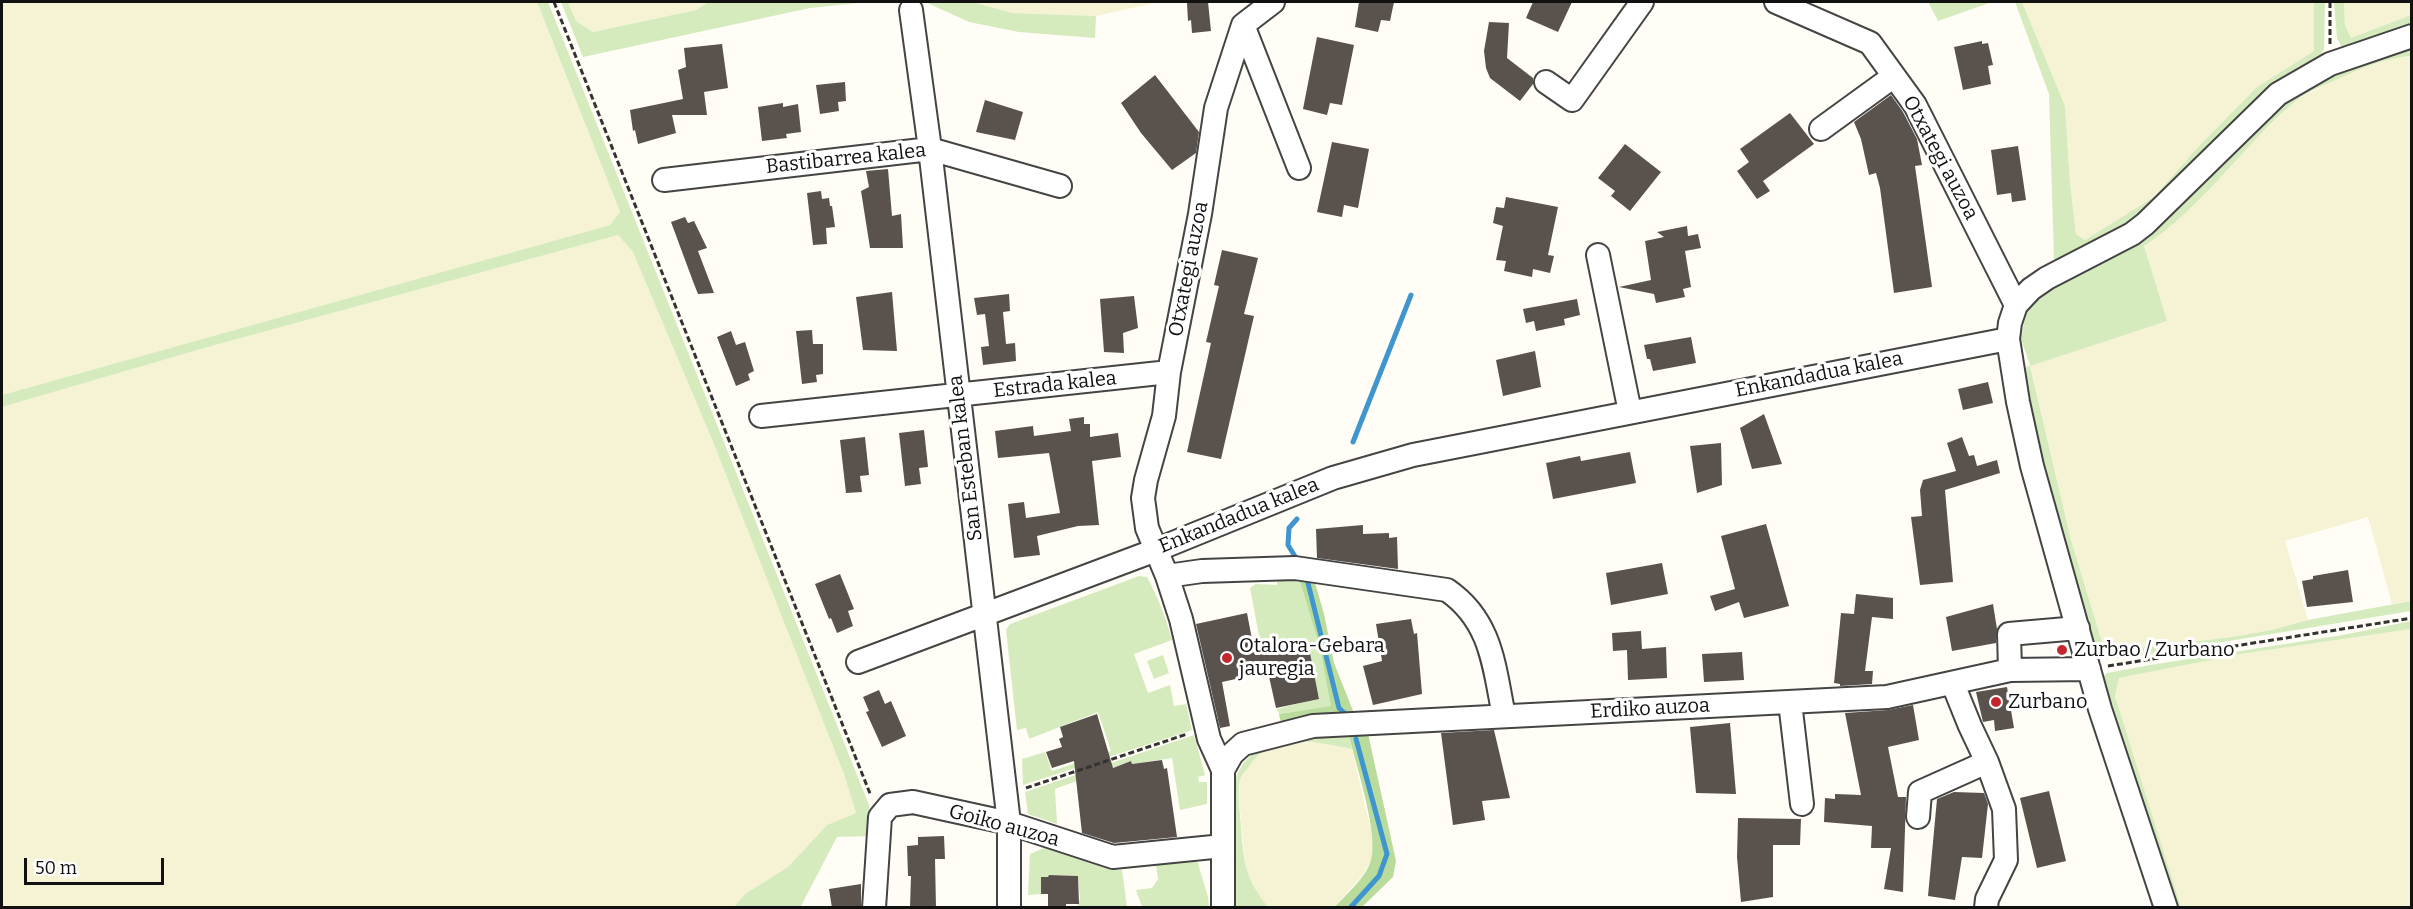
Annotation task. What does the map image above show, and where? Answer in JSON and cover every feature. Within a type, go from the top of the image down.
[{"type":"street","points":[[1273,2],[1244,25],[1299,168]]},
{"type":"street","points":[[1545,82],[1572,100],[1642,2]]},
{"type":"street","name":"Otxategi auzoa","points":[[1776,2],[1870,42],[1915,105],[2016,305]]},
{"type":"street","name":"San Esteban kalea","points":[[910,10],[930,148],[1009,823],[1009,908]]},
{"type":"street","name":"Otxategi auzoa","points":[[1156,550],[1147,528],[1143,498],[1146,480],[1164,416],[1169,372],[1200,214],[1216,108],[1244,25]]},
{"type":"street","points":[[2166,908],[2089,669],[2032,466],[2018,402],[2008,339],[2010,323],[2016,305],[2031,289],[2047,278],[2132,234],[2278,94],[2330,64],[2412,36]]},
{"type":"street","points":[[1821,129],[1894,76]]},
{"type":"street","name":"Bastibarrea kalea","points":[[664,180],[930,148],[1060,186]]},
{"type":"street","points":[[1598,255],[1630,412]]},
{"type":"street","name":"Enkandadua kalea","points":[[858,662],[1156,550],[1333,478],[1413,454],[2008,339]]},
{"type":"street","name":"Estrada kalea","points":[[761,416],[1169,372]]},
{"type":"street","points":[[1156,550],[1181,619],[1209,740],[1223,770],[1223,908]]},
{"type":"street","points":[[1167,576],[1202,571],[1295,568],[1447,590],[1464,602],[1479,621],[1489,646],[1504,716]]},
{"type":"street","points":[[2010,670],[2009,634],[2078,628]]},
{"type":"street","name":"Erdiko auzoa","points":[[1223,770],[1232,754],[1243,744],[1313,726],[1887,697],[2010,670],[2089,669]]},
{"type":"street","points":[[1953,684],[1988,762],[2004,809],[2006,860],[1987,899],[1986,908]]},
{"type":"street","points":[[1790,702],[1802,804]]},
{"type":"street","points":[[1918,817],[1920,792],[1988,762]]},
{"type":"street","name":"Goiko auzoa","points":[[880,817],[890,805],[913,802],[1009,823],[1113,857],[1223,846]]},
{"type":"street","points":[[874,908],[880,817]]},
{"type":"path","points":[[554,2],[880,817]]},
{"type":"path","points":[[2330,2],[2330,64]]},
{"type":"path","points":[[2089,669],[2412,618]]},
{"type":"path","points":[[1021,790],[1194,732]]},
{"type":"shaded area","points":[[2,2],[537,2],[620,212],[610,225],[2,395]]},
{"type":"shaded area","points":[[568,2],[708,2],[696,10],[593,32],[576,21]]},
{"type":"shaded area","points":[[972,2],[1159,2],[1096,16],[1013,13]]},
{"type":"shaded area","points":[[2022,2],[2314,2],[2314,51],[2257,87],[2198,147],[2154,197],[2085,240],[2076,234],[2065,106]]},
{"type":"shaded area","points":[[2344,2],[2411,2],[2411,15],[2351,38],[2345,25]]},
{"type":"shaded area","points":[[2411,56],[2411,601],[2392,604],[2368,517],[2285,541],[2308,620],[2232,637],[2105,652],[2071,540],[2030,365],[2166,321],[2144,246],[2190,207],[2250,144],[2299,98],[2353,71],[2397,57]]},
{"type":"shaded area","points":[[618,235],[633,251],[713,442],[845,774],[856,813],[827,825],[788,867],[745,894],[734,907],[2,908],[2,407],[208,347]]},
{"type":"shaded area","points":[[2411,629],[2411,907],[2181,907],[2115,696],[2119,678],[2241,654]]},
{"type":"shaded area","points":[[1289,742],[1323,743],[1352,749],[1373,840],[1371,861],[1362,876],[1334,907],[1268,907],[1254,890],[1246,874],[1239,798],[1240,779],[1256,756],[1272,745]]},
{"type":"green space","points":[[537,2],[548,2],[869,805],[872,836],[837,837],[801,906],[797,908],[734,907],[745,894],[788,867],[827,825],[856,813],[844,774],[713,442],[633,252],[618,235],[208,347],[2,407],[2,395],[610,225],[620,212]]},
{"type":"green space","points":[[561,2],[568,2],[576,21],[593,32],[696,10],[708,2],[868,2],[810,8],[583,57]]},
{"type":"green space","points":[[925,2],[972,2],[1013,13],[1096,16],[1095,38],[1019,32],[969,22]]},
{"type":"green space","points":[[1928,2],[1992,2],[1938,21]]},
{"type":"green space","points":[[2015,2],[2022,2],[2065,106],[2076,234],[2085,240],[2154,197],[2198,147],[2257,87],[2314,51],[2314,2],[2325,2],[2324,49],[2319,59],[2139,219],[2073,257],[2054,260],[2049,94]]},
{"type":"green space","points":[[2334,2],[2344,2],[2345,25],[2351,38],[2411,15],[2411,25],[2351,48],[2342,47],[2337,39]]},
{"type":"green space","points":[[2411,46],[2411,56],[2364,67],[2317,88],[2297,100],[2259,136],[2204,195],[2144,246],[2167,321],[2030,366],[2071,540],[2105,652],[2232,637],[2411,601],[2411,611],[2126,658],[2095,659],[2058,530],[2021,371],[2030,365],[2021,339],[2026,313],[2040,295],[2064,279],[2106,260],[2142,238],[2296,93],[2339,69]]},
{"type":"green space","points":[[1277,573],[1298,575],[1320,648],[1332,706],[1279,714],[1277,709],[1319,698],[1307,643],[1280,649],[1265,667],[1250,588],[1256,584],[1277,585]]},
{"type":"green space","points":[[1298,575],[1313,576],[1334,663],[1355,716],[1281,723],[1279,714],[1331,706],[1320,648]]},
{"type":"green space","points":[[1139,576],[1147,577],[1172,640],[1134,654],[1148,693],[1170,685],[1174,706],[1186,704],[1192,730],[1023,785],[1022,759],[1045,752],[1052,771],[1111,751],[1098,712],[1029,739],[1026,728],[1017,730],[1006,630],[1010,624]]},
{"type":"green space","points":[[2411,621],[2411,629],[2241,654],[2119,678],[2115,696],[2181,907],[2171,907],[2101,679],[2107,673],[2343,635]]},
{"type":"green space","points":[[1163,655],[1169,673],[1154,679],[1147,661]]},
{"type":"green space","points":[[1367,729],[1396,861],[1393,877],[1362,907],[1334,908],[1360,879],[1371,860],[1373,848],[1369,816],[1348,732]]},
{"type":"green space","points":[[1348,732],[1352,749],[1310,742],[1283,743],[1260,754],[1242,776],[1239,797],[1245,860],[1254,887],[1268,907],[1236,908],[1233,788],[1240,770],[1250,756],[1278,741]]},
{"type":"green space","points":[[1194,735],[1205,775],[1198,777],[1199,782],[1207,782],[1207,804],[1180,810],[1172,758],[1132,764],[1131,761],[1055,789],[1057,824],[1028,814],[1025,792]]},
{"type":"green space","points":[[1044,848],[1111,870],[1122,870],[1127,907],[1077,907],[1080,899],[1078,876],[1049,875],[1049,877],[1042,877],[1041,894],[1028,895],[1030,854]]},
{"type":"green space","points":[[1155,859],[1197,860],[1209,907],[1142,907],[1136,890],[1152,888],[1158,879]]},
{"type":"building","points":[[1208,2],[1211,31],[1192,33],[1191,20],[1188,21],[1187,3]]},
{"type":"building","points":[[1359,2],[1394,2],[1390,21],[1381,20],[1378,32],[1355,27]]},
{"type":"building","points":[[1533,2],[1572,2],[1558,32],[1526,18]]},
{"type":"building","points":[[1489,22],[1509,23],[1507,58],[1533,78],[1533,84],[1520,101],[1490,78],[1486,68],[1484,51]]},
{"type":"building","points":[[1317,37],[1354,45],[1342,105],[1330,103],[1327,115],[1303,109]]},
{"type":"building","points":[[1982,41],[1982,44],[1988,43],[1993,65],[1988,66],[1991,84],[1963,90],[1954,47]]},
{"type":"building","points":[[722,44],[728,88],[704,92],[707,115],[672,115],[676,133],[638,144],[635,130],[633,131],[630,110],[683,99],[678,70],[686,67],[684,48]]},
{"type":"building","points":[[1155,75],[1199,132],[1196,153],[1172,170],[1141,133],[1121,103]]},
{"type":"building","points":[[845,82],[846,101],[838,102],[839,111],[820,114],[816,85]]},
{"type":"building","points":[[1891,95],[1917,139],[1922,165],[1915,166],[1932,287],[1894,293],[1880,188],[1876,173],[1869,175],[1861,139],[1854,122]]},
{"type":"building","points":[[985,100],[1023,112],[1015,140],[976,132]]},
{"type":"building","points":[[783,103],[783,107],[798,104],[801,132],[786,134],[787,138],[762,141],[758,107]]},
{"type":"building","points":[[1790,113],[1814,144],[1763,181],[1770,191],[1757,199],[1737,171],[1749,162],[1740,149]]},
{"type":"building","points":[[1332,142],[1369,149],[1358,208],[1344,205],[1342,217],[1317,212]]},
{"type":"building","points":[[1625,144],[1661,172],[1630,211],[1611,196],[1615,191],[1598,178]]},
{"type":"building","points":[[2018,146],[2026,200],[2012,202],[2011,193],[1997,195],[1991,150]]},
{"type":"building","points":[[888,169],[892,216],[901,214],[903,248],[870,248],[861,191],[869,187],[866,171]]},
{"type":"building","points":[[821,191],[822,199],[829,198],[835,227],[826,228],[827,244],[813,245],[807,193]]},
{"type":"building","points":[[1506,197],[1558,207],[1548,255],[1554,256],[1550,273],[1533,269],[1532,277],[1504,271],[1506,261],[1496,260],[1503,226],[1493,223],[1496,207],[1504,208]]},
{"type":"building","points":[[685,217],[688,223],[694,221],[707,248],[698,251],[714,293],[698,294],[694,284],[671,222]]},
{"type":"building","points":[[1687,226],[1688,236],[1698,234],[1701,248],[1685,251],[1691,287],[1683,289],[1685,297],[1656,303],[1654,294],[1619,287],[1651,280],[1645,241],[1664,237],[1657,232]]},
{"type":"building","points":[[1222,250],[1258,258],[1244,314],[1254,316],[1221,459],[1187,452],[1211,343],[1206,342],[1219,286],[1214,285]]},
{"type":"building","points":[[892,292],[897,351],[863,350],[856,297]]},
{"type":"building","points":[[1009,294],[1010,311],[1003,312],[1006,344],[1015,343],[1016,361],[983,365],[981,347],[989,346],[985,314],[977,315],[974,298]]},
{"type":"building","points":[[1134,296],[1138,328],[1123,333],[1124,353],[1104,352],[1100,299]]},
{"type":"building","points":[[1577,299],[1580,315],[1564,319],[1565,325],[1536,331],[1534,321],[1526,323],[1523,309]]},
{"type":"building","points":[[812,330],[813,344],[823,344],[823,374],[816,375],[817,382],[802,384],[796,331]]},
{"type":"building","points":[[731,331],[736,345],[745,342],[754,371],[748,374],[750,380],[736,386],[717,337]]},
{"type":"building","points":[[1691,337],[1696,363],[1653,371],[1644,345]]},
{"type":"building","points":[[1535,351],[1541,387],[1503,396],[1496,360]]},
{"type":"building","points":[[1988,382],[1993,403],[1963,410],[1958,389]]},
{"type":"building","points":[[1764,414],[1782,464],[1752,469],[1740,428]]},
{"type":"building","points":[[1084,417],[1084,424],[1090,424],[1090,437],[1118,433],[1121,457],[1092,461],[1099,525],[1078,526],[1037,536],[1040,555],[1014,558],[1008,504],[1024,502],[1026,518],[1060,513],[1049,453],[998,458],[995,431],[1033,426],[1034,436],[1071,431],[1069,419]]},
{"type":"building","points":[[924,430],[928,467],[919,468],[921,484],[905,486],[899,433]]},
{"type":"building","points":[[865,437],[869,475],[860,476],[862,492],[846,493],[840,440]]},
{"type":"building","points":[[1962,437],[1969,456],[1974,455],[1977,466],[1997,460],[2000,473],[1945,490],[1953,582],[1920,585],[1911,517],[1922,516],[1920,490],[1923,480],[1956,471],[1947,443]]},
{"type":"building","points":[[1721,443],[1722,485],[1697,493],[1690,446]]},
{"type":"building","points":[[1630,452],[1636,483],[1553,499],[1546,463],[1580,456],[1581,461]]},
{"type":"building","points":[[1766,524],[1789,606],[1744,618],[1739,602],[1715,611],[1710,596],[1735,589],[1721,536]]},
{"type":"building","points":[[1363,525],[1363,534],[1389,533],[1389,538],[1397,537],[1398,569],[1317,558],[1316,529]]},
{"type":"building","points":[[1662,563],[1668,594],[1611,605],[1606,573]]},
{"type":"building","points":[[2348,570],[2353,602],[2307,607],[2302,581],[2313,579],[2313,576]]},
{"type":"building","points":[[840,574],[854,609],[848,611],[853,626],[837,633],[815,584]]},
{"type":"building","points":[[1856,594],[1893,598],[1893,619],[1872,617],[1865,671],[1873,671],[1872,684],[1840,686],[1834,683],[1841,613],[1854,614]]},
{"type":"building","points":[[1993,604],[1997,629],[1996,643],[1952,651],[1946,617]]},
{"type":"building","points":[[1247,613],[1255,655],[1308,643],[1319,699],[1276,708],[1268,672],[1222,682],[1230,726],[1220,728],[1196,624]]},
{"type":"building","points":[[1411,619],[1414,634],[1417,633],[1422,694],[1373,705],[1363,666],[1382,661],[1376,624]]},
{"type":"building","points":[[1641,631],[1642,649],[1666,647],[1667,678],[1628,680],[1627,650],[1613,651],[1612,633]]},
{"type":"building","points":[[1742,652],[1744,680],[1704,682],[1702,654]]},
{"type":"building","points":[[2007,687],[2014,728],[1995,731],[1994,720],[1983,722],[1976,692]]},
{"type":"building","points":[[879,690],[885,704],[891,701],[906,736],[882,747],[866,712],[869,711],[863,697]]},
{"type":"building","points":[[1913,705],[1919,740],[1888,747],[1898,797],[1906,797],[1903,892],[1884,889],[1891,848],[1871,848],[1872,826],[1824,822],[1825,798],[1835,799],[1835,794],[1861,795],[1845,713],[1888,710]]},
{"type":"building","points":[[1097,714],[1113,768],[1131,761],[1132,764],[1162,760],[1164,769],[1167,768],[1177,837],[1114,843],[1082,833],[1074,761],[1052,768],[1046,752],[1062,747],[1059,739],[1063,737],[1060,727]]},
{"type":"building","points":[[1730,723],[1736,794],[1696,793],[1690,727]]},
{"type":"building","points":[[1494,730],[1510,798],[1482,801],[1485,820],[1453,825],[1441,733]]},
{"type":"building","points":[[2049,791],[2066,861],[2037,868],[2020,798]]},
{"type":"building","points":[[1954,792],[1984,793],[1988,804],[1982,858],[1962,857],[1955,900],[1928,896],[1937,799]]},
{"type":"building","points":[[1738,818],[1801,819],[1800,845],[1773,845],[1773,897],[1741,902],[1737,857]]},
{"type":"building","points":[[944,836],[945,859],[935,859],[936,908],[910,908],[911,876],[908,876],[907,846],[918,845],[918,837]]},
{"type":"building","points":[[1078,876],[1079,904],[1066,904],[1066,908],[1048,908],[1048,894],[1041,894],[1041,877]]},
{"type":"building","points":[[861,884],[861,908],[832,908],[829,889]]},
{"type":"waterway","points":[[1353,442],[1411,295]]},
{"type":"waterway","points":[[1296,558],[1288,545],[1289,528],[1297,519]]},
{"type":"waterway","points":[[1307,579],[1339,708],[1348,716]]},
{"type":"waterway","points":[[1350,908],[1379,876],[1387,854],[1356,739]]},
{"type":"place","name":"Zurbao / Zurbano","points":[[2062,650]]},
{"type":"place","name":"Otalora-Gebara jauregia","points":[[1227,658]]},
{"type":"place","name":"Zurbano","points":[[1996,702]]}]
